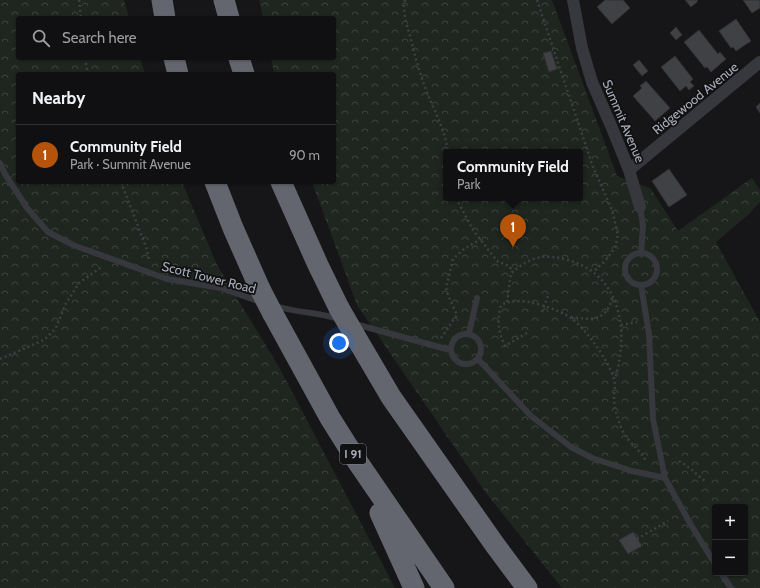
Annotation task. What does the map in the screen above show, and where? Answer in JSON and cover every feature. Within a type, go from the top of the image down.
[{"type":"highway","points":[[162,0],[165,16]]},
{"type":"highway","points":[[224,0],[228,16]]},
{"type":"highway","points":[[174,60],[178,72]]},
{"type":"highway","points":[[240,60],[243,72]]},
{"type":"highway","name":"I 91","points":[[216,184],[233,228],[260,289],[330,418],[357,461],[444,588]]},
{"type":"highway","points":[[281,184],[339,308],[391,397],[527,588]]},
{"type":"highway","points":[[357,461],[414,588]]},
{"type":"highway","points":[[495,545],[534,588]]},
{"type":"street","name":"Summit Avenue","points":[[573,0],[582,48],[592,82],[629,170],[640,206]]},
{"type":"street","name":"Ridgewood Avenue","points":[[629,170],[760,62]]},
{"type":"lane","name":"Scott Tower Road","points":[[0,162],[27,208],[48,232],[73,245],[167,279],[221,288],[285,309],[329,316],[372,330],[450,350]]},
{"type":"lane","name":"Summit Avenue","points":[[640,206],[643,225],[641,254]]},
{"type":"lane","points":[[641,254],[647,255],[656,262],[657,274],[651,282],[641,285],[634,283],[629,279],[626,273],[626,266],[634,255],[641,254]]},
{"type":"lane","points":[[641,285],[649,334],[653,419],[665,478],[712,559]]},
{"type":"lane","points":[[469,334],[477,298]]},
{"type":"lane","points":[[463,333],[469,334],[475,336],[479,341],[481,353],[478,359],[473,363],[460,363],[452,356],[450,350],[451,344],[453,339],[458,335],[463,333]]},
{"type":"lane","points":[[478,359],[531,416],[571,448],[592,458],[632,471],[665,478]]},
{"type":"lane","points":[[723,576],[731,588]]},
{"type":"path","points":[[79,0],[81,16]]},
{"type":"path","points":[[405,0],[406,23],[419,71],[446,139],[448,149]]},
{"type":"path","points":[[537,0],[593,168],[612,210],[618,235],[615,248],[604,262],[593,272]]},
{"type":"path","points":[[85,60],[88,72]]},
{"type":"path","points":[[122,184],[146,247],[152,269],[167,279]]},
{"type":"path","points":[[458,201],[473,230],[497,262],[509,266],[513,272]]},
{"type":"path","points":[[435,346],[457,315],[446,288],[453,259],[464,249],[481,239]]},
{"type":"path","points":[[507,302],[511,273],[531,259],[557,257],[579,264],[600,277],[608,287],[616,304],[621,325],[621,347],[615,380],[614,399],[616,415],[630,444],[648,457]]},
{"type":"path","points":[[0,359],[44,340],[56,328],[65,305],[79,283],[114,259]]},
{"type":"path","points":[[542,312],[549,294]]},
{"type":"path","points":[[527,333],[505,346],[498,326],[501,305],[507,302],[519,300],[544,306],[570,317],[595,319],[604,314],[610,305],[612,297]]},
{"type":"path","points":[[570,317],[591,338],[601,351],[615,380]]},
{"type":"path","points":[[621,325],[637,322]]},
{"type":"path","points":[[644,455],[646,460]]},
{"type":"path","points":[[679,461],[705,481]]},
{"type":"path","points":[[637,539],[668,521]]},
{"type":"green space","points":[[0,0],[124,0],[128,16],[16,16],[16,60],[141,60],[144,72],[16,72],[16,184],[183,184],[217,265],[279,367],[395,588],[0,588]]},
{"type":"green space","points":[[259,0],[552,0],[617,176],[651,189],[678,231],[752,178],[760,190],[760,202],[748,215],[716,242],[760,322],[760,588],[562,588],[486,493],[357,305],[313,184],[336,184],[336,72],[274,72],[271,60],[336,60],[336,16],[263,16]]},
{"type":"building","points":[[605,0],[623,0],[630,8],[612,24],[597,7]]},
{"type":"building","points":[[685,0],[697,0],[698,1],[691,7]]},
{"type":"building","points":[[743,0],[760,0],[760,8],[752,13]]},
{"type":"building","points":[[736,19],[751,41],[736,51],[733,47],[731,48],[719,31]]},
{"type":"building","points":[[676,27],[682,35],[676,40],[670,33]]},
{"type":"building","points":[[699,30],[718,54],[720,52],[726,59],[711,72],[707,67],[705,68],[684,42]]},
{"type":"building","points":[[551,51],[557,69],[549,72],[543,53]]},
{"type":"building","points":[[675,56],[693,79],[690,82],[694,86],[689,90],[686,86],[680,91],[661,67]]},
{"type":"building","points":[[639,60],[648,71],[642,76],[633,65]]},
{"type":"building","points":[[646,81],[670,108],[655,121],[633,96],[642,88],[640,86]]},
{"type":"building","points":[[760,103],[760,113],[756,107]]},
{"type":"building","points":[[669,169],[687,195],[669,207],[652,181]]},
{"type":"building","points":[[633,532],[642,546],[628,554],[619,540]]},
{"type":"place","name":"Community Field","points":[[513,247]]}]
